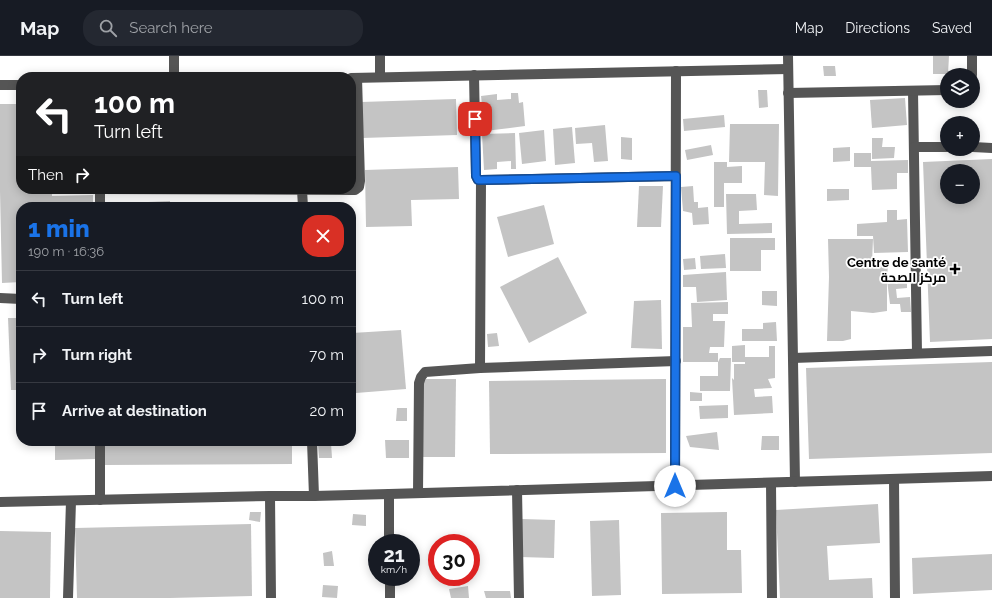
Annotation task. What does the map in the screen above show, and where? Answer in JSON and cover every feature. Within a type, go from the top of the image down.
[{"type":"street","points":[[174,56],[174,72]]},
{"type":"street","points":[[380,56],[380,77]]},
{"type":"street","points":[[788,56],[795,482]]},
{"type":"street","points":[[972,56],[972,68]]},
{"type":"street","points":[[356,78],[788,69]]},
{"type":"street","points":[[675,486],[676,71]]},
{"type":"street","points":[[474,75],[476,176],[478,180],[676,176]]},
{"type":"street","points":[[0,85],[16,85]]},
{"type":"street","points":[[788,93],[940,90]]},
{"type":"street","points":[[913,91],[917,353]]},
{"type":"street","points":[[356,112],[360,181],[359,187],[356,189]]},
{"type":"street","points":[[914,147],[940,147]]},
{"type":"street","points":[[980,148],[992,148]]},
{"type":"street","points":[[480,368],[481,180]]},
{"type":"street","points":[[0,298],[16,299]]},
{"type":"street","points":[[793,358],[992,351]]},
{"type":"street","points":[[418,493],[419,383],[425,372],[480,368],[676,361]]},
{"type":"street","points":[[100,446],[100,500]]},
{"type":"street","points":[[312,446],[314,496]]},
{"type":"street","points":[[0,502],[314,496],[992,476]]},
{"type":"street","points":[[894,479],[895,598]]},
{"type":"street","points":[[771,483],[772,598]]},
{"type":"street","points":[[517,490],[519,598]]},
{"type":"street","points":[[389,494],[390,534]]},
{"type":"street","points":[[270,496],[271,598]]},
{"type":"street","points":[[68,598],[72,501]]},
{"type":"street","points":[[390,586],[390,598]]},
{"type":"building","points":[[933,56],[949,56],[948,68],[940,68],[940,74],[933,74]]},
{"type":"building","points":[[823,66],[835,66],[836,76],[824,76]]},
{"type":"building","points":[[758,90],[767,90],[768,107],[759,108]]},
{"type":"building","points":[[511,93],[518,93],[519,103],[523,102],[525,126],[485,131],[481,96],[497,94],[497,100],[511,99]]},
{"type":"building","points":[[905,98],[907,125],[872,128],[870,100]]},
{"type":"building","points":[[456,99],[457,135],[362,138],[361,102]]},
{"type":"building","points":[[0,104],[16,104],[16,194],[52,194],[52,196],[93,195],[93,202],[16,202],[16,282],[2,283]]},
{"type":"building","points":[[724,115],[725,127],[684,131],[683,119]]},
{"type":"building","points":[[730,124],[779,124],[778,196],[764,195],[765,162],[729,162]]},
{"type":"building","points":[[605,125],[608,161],[594,162],[592,143],[576,144],[575,128]]},
{"type":"building","points":[[572,127],[575,163],[555,165],[553,129]]},
{"type":"building","points":[[544,130],[546,161],[522,164],[519,133]]},
{"type":"building","points":[[515,133],[516,169],[511,169],[511,161],[497,162],[497,169],[484,170],[482,134]]},
{"type":"building","points":[[621,137],[632,138],[632,160],[621,159]]},
{"type":"building","points":[[872,138],[883,138],[882,147],[895,147],[894,158],[872,159]]},
{"type":"building","points":[[711,145],[713,155],[687,160],[685,150]]},
{"type":"building","points":[[850,147],[850,161],[833,162],[833,148]]},
{"type":"building","points":[[854,153],[871,153],[871,161],[908,160],[908,173],[897,173],[897,189],[872,190],[871,167],[854,167]]},
{"type":"building","name":"Centre de santé مركز الصحة","points":[[992,159],[992,339],[930,342],[923,162]]},
{"type":"building","points":[[714,162],[727,162],[727,167],[742,166],[742,183],[724,183],[724,207],[714,207]]},
{"type":"building","points":[[458,167],[459,199],[411,200],[412,226],[366,227],[365,170]]},
{"type":"building","points":[[639,186],[663,186],[661,227],[637,227]]},
{"type":"building","points":[[693,186],[694,202],[698,202],[698,208],[708,207],[709,224],[693,225],[692,213],[683,211],[681,187]]},
{"type":"building","points":[[827,189],[849,189],[849,200],[827,201]]},
{"type":"building","points":[[726,194],[756,194],[757,210],[739,211],[739,224],[772,223],[772,233],[727,234]]},
{"type":"building","points":[[170,201],[170,202],[148,202]]},
{"type":"building","points":[[544,205],[554,244],[508,257],[497,217]]},
{"type":"building","points":[[887,210],[897,210],[897,220],[907,219],[908,252],[874,253],[873,236],[857,236],[857,224],[887,222]]},
{"type":"building","points":[[730,238],[775,238],[775,250],[761,250],[761,271],[730,271]]},
{"type":"building","points":[[828,239],[873,239],[872,263],[888,264],[887,278],[907,279],[907,288],[896,289],[897,298],[910,297],[911,312],[901,312],[900,304],[890,304],[887,280],[887,311],[873,313],[851,311],[851,339],[843,341],[827,341],[829,277]]},
{"type":"building","points":[[725,254],[726,268],[701,269],[700,256]]},
{"type":"building","points":[[558,257],[587,313],[529,343],[500,287]]},
{"type":"building","points":[[695,258],[696,269],[684,270],[683,259]]},
{"type":"building","points":[[726,272],[727,300],[697,302],[696,287],[683,287],[683,275]]},
{"type":"building","points":[[762,291],[777,291],[777,306],[762,305]]},
{"type":"building","points":[[661,300],[662,349],[631,348],[634,301]]},
{"type":"building","points":[[728,302],[728,314],[713,314],[713,321],[725,321],[724,347],[710,347],[709,353],[718,353],[718,362],[683,362],[683,327],[692,327],[691,303]]},
{"type":"building","points":[[8,318],[16,318],[16,390],[11,390]]},
{"type":"building","points":[[776,322],[777,341],[742,341],[742,329],[763,329],[763,323]]},
{"type":"building","points":[[401,330],[406,389],[356,393],[356,333]]},
{"type":"building","points":[[497,333],[499,346],[488,347],[487,334]]},
{"type":"building","points":[[745,345],[745,357],[769,357],[769,346],[775,346],[775,378],[768,379],[772,388],[754,389],[755,397],[772,396],[773,413],[734,415],[732,378],[734,380],[734,364],[745,364],[745,362],[732,362],[732,346]]},
{"type":"building","points":[[720,358],[731,358],[730,391],[700,391],[700,376],[718,376],[718,362]]},
{"type":"building","points":[[992,362],[992,453],[809,459],[806,368]]},
{"type":"building","points":[[423,379],[456,379],[455,457],[423,457]]},
{"type":"building","points":[[666,379],[666,453],[490,454],[489,381]]},
{"type":"building","points":[[690,392],[702,393],[702,401],[690,401]]},
{"type":"building","points":[[728,405],[728,418],[700,419],[699,406]]},
{"type":"building","points":[[397,408],[407,408],[407,421],[396,421]]},
{"type":"building","points":[[717,432],[719,450],[690,447],[686,436]]},
{"type":"building","points":[[762,436],[779,436],[779,450],[761,450]]},
{"type":"building","points":[[385,440],[409,440],[409,458],[386,458]]},
{"type":"building","points":[[55,446],[95,446],[95,459],[55,460]]},
{"type":"building","points":[[105,446],[292,446],[292,464],[105,465]]},
{"type":"building","points":[[318,446],[331,446],[332,458],[319,458]]},
{"type":"building","points":[[878,504],[880,543],[827,546],[829,580],[872,578],[873,598],[780,598],[776,510]]},
{"type":"building","points":[[250,512],[261,512],[260,522],[249,520]]},
{"type":"building","points":[[727,512],[727,550],[741,550],[742,593],[662,594],[661,513]]},
{"type":"building","points":[[353,514],[366,515],[366,526],[352,525]]},
{"type":"building","points":[[522,519],[555,520],[554,558],[520,557]]},
{"type":"building","points":[[619,520],[621,595],[592,596],[590,521]]},
{"type":"building","points":[[251,524],[252,596],[77,598],[75,528]]},
{"type":"building","points":[[0,531],[51,532],[50,598],[0,598]]},
{"type":"building","points":[[332,551],[334,566],[324,566],[323,553]]},
{"type":"building","points":[[992,554],[992,590],[913,594],[912,558]]},
{"type":"building","points":[[323,585],[338,586],[337,598],[322,597]]},
{"type":"building","points":[[468,586],[469,598],[451,598],[449,589]]},
{"type":"building","points":[[484,591],[510,591],[511,598],[486,598]]},
{"type":"place","name":"Centre de santé مركز الصحة","points":[[955,269]]},
{"type":"route","points":[[475,119],[476,176],[478,180],[676,176],[675,486]]}]
